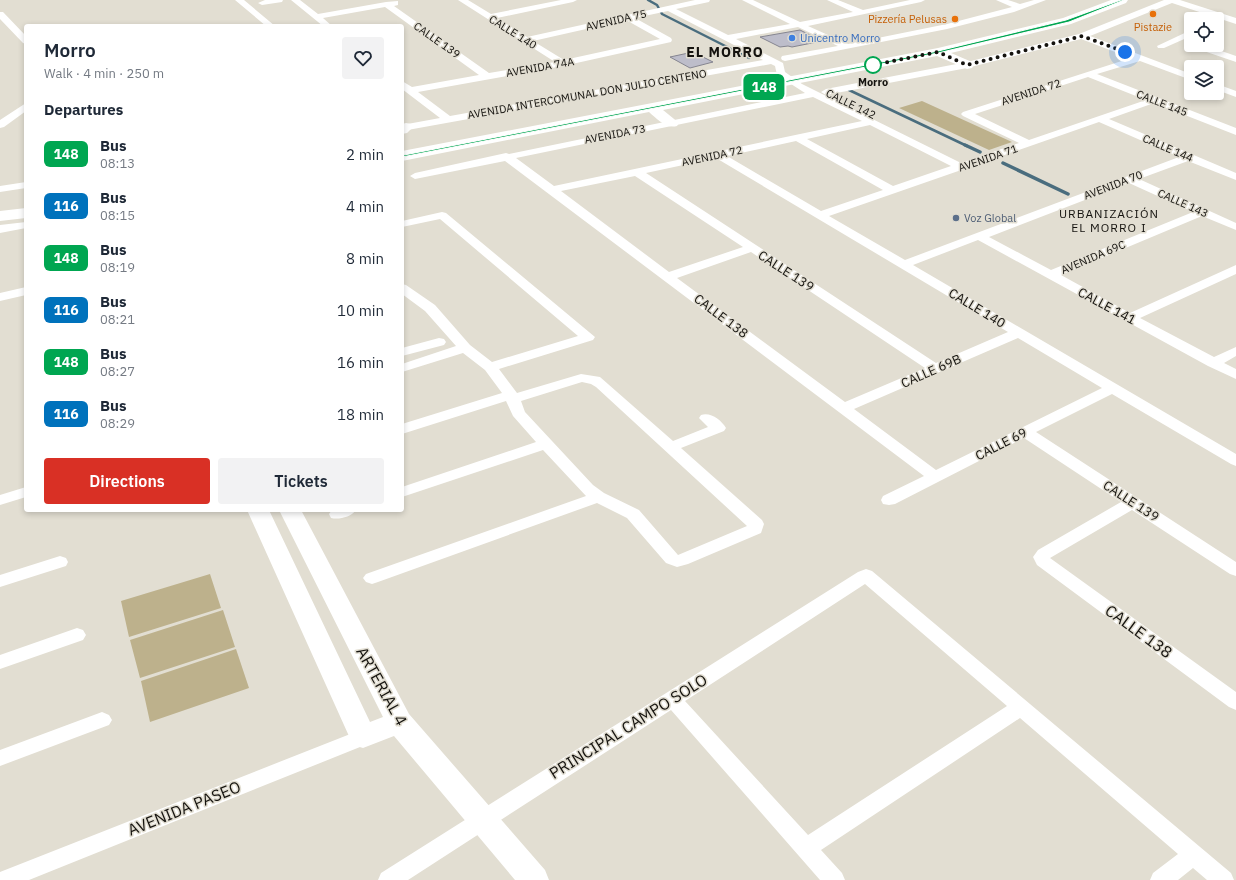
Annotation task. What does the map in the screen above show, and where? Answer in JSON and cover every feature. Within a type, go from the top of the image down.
[{"type":"main road","name":"AVENIDA INTERCOMUNAL DON JULIO CENTENO","points":[[404,156],[652,108],[794,70],[938,52],[1067,21],[1122,0]]},
{"type":"main road","name":"AVENIDA INTERCOMUNAL DON JULIO CENTENO","points":[[404,143],[794,70],[1002,28],[1053,15],[1088,1]]},
{"type":"main road","points":[[938,52],[967,65]]},
{"type":"main road","points":[[652,108],[672,123]]},
{"type":"main road","points":[[0,202],[24,199]]},
{"type":"main road","points":[[0,216],[24,213]]},
{"type":"street","points":[[262,3],[279,0]]},
{"type":"street","points":[[295,0],[326,24]]},
{"type":"street","name":"CALLE 140","points":[[462,0],[564,63]]},
{"type":"street","points":[[538,0],[548,5]]},
{"type":"street","points":[[490,17],[573,0]]},
{"type":"street","name":"AVENIDA 75","points":[[525,40],[706,0]]},
{"type":"street","points":[[746,0],[845,46]]},
{"type":"street","points":[[831,0],[862,13]]},
{"type":"street","points":[[728,38],[862,13],[920,0]]},
{"type":"street","points":[[1000,0],[1020,7]]},
{"type":"street","name":"AVENIDA INTERCOMUNAL DON JULIO CENTENO","points":[[794,70],[845,46],[944,28],[994,16],[1042,0]]},
{"type":"street","points":[[826,92],[967,65],[1082,36],[1172,0],[1236,20]]},
{"type":"street","points":[[1192,0],[1236,14]]},
{"type":"street","points":[[317,17],[398,2]]},
{"type":"street","points":[[236,3],[255,24]]},
{"type":"street","points":[[236,3],[267,24]]},
{"type":"street","name":"CALLE 139","points":[[386,4],[488,76]]},
{"type":"street","name":"CALLE 142","points":[[678,6],[785,58],[814,94],[961,167]]},
{"type":"street","name":"CALLE 142","points":[[663,9],[728,38],[780,66],[794,70],[826,92],[972,163]]},
{"type":"street","points":[[2,11],[24,27]]},
{"type":"street","points":[[2,11],[15,30],[24,39]]},
{"type":"street","name":"AVENIDA 74A","points":[[411,90],[564,63],[668,40],[626,18]]},
{"type":"street","points":[[15,30],[24,28]]},
{"type":"street","points":[[1082,36],[1184,74]]},
{"type":"street","points":[[1161,46],[1184,36]]},
{"type":"street","points":[[1177,39],[1184,42]]},
{"type":"street","points":[[1216,52],[1236,59]]},
{"type":"street","name":"AVENIDA 72","points":[[1029,144],[966,114],[1140,58]]},
{"type":"street","name":"AVENIDA INTERCOMUNAL DON JULIO CENTENO","points":[[404,129],[447,119],[771,61]]},
{"type":"street","name":"CALLE 145","points":[[1088,74],[1236,132]]},
{"type":"street","points":[[404,85],[447,119]]},
{"type":"street","points":[[1224,90],[1236,94]]},
{"type":"street","name":"AVENIDA 73","points":[[415,176],[506,156],[814,94]]},
{"type":"street","points":[[0,117],[24,99]]},
{"type":"street","name":"AVENIDA 71","points":[[820,215],[1155,100]]},
{"type":"street","points":[[0,125],[24,107]]},
{"type":"street","name":"CALLE 144","points":[[1100,120],[1236,177]]},
{"type":"street","name":"AVENIDA 72","points":[[552,190],[872,122]]},
{"type":"street","points":[[798,138],[893,190]]},
{"type":"street","name":"CALLE 140","points":[[718,155],[1236,461]]},
{"type":"street","name":"CALLE 138","points":[[506,156],[935,477]]},
{"type":"street","name":"AVENIDA 70","points":[[903,264],[1188,157]]},
{"type":"street","name":"CALLE 139","points":[[637,172],[935,369]]},
{"type":"street","points":[[0,179],[4,188],[24,185]]},
{"type":"street","name":"CALLE 143","points":[[1129,179],[1236,227]]},
{"type":"street","name":"AVENIDA 69C","points":[[1050,275],[1202,212]]},
{"type":"street","points":[[404,224],[442,215],[588,337],[490,367]]},
{"type":"street","points":[[0,229],[24,225]]},
{"type":"street","name":"CALLE 141","points":[[978,236],[1236,375]]},
{"type":"street","points":[[668,277],[752,248]]},
{"type":"street","points":[[1129,318],[1236,269]]},
{"type":"street","points":[[404,290],[430,308],[465,348],[490,367],[512,397],[518,412],[587,489],[598,497],[633,514],[672,559],[677,561],[682,560],[755,529],[756,524],[595,380],[581,378],[512,397],[404,428]]},
{"type":"street","points":[[0,297],[24,291]]},
{"type":"street","points":[[404,305],[419,301]]},
{"type":"street","name":"CALLE 69B","points":[[844,408],[1018,332]]},
{"type":"street","points":[[404,351],[439,342]]},
{"type":"street","points":[[404,367],[465,348]]},
{"type":"street","points":[[1212,363],[1236,351]]},
{"type":"street","name":"CALLE 69","points":[[889,500],[1112,388]]},
{"type":"street","points":[[671,447],[719,428],[706,418]]},
{"type":"street","name":"CALLE 139","points":[[1025,432],[1236,570]]},
{"type":"street","points":[[404,491],[547,444]]},
{"type":"street","points":[[0,500],[24,493]]},
{"type":"street","points":[[372,578],[598,497]]},
{"type":"street","name":"CALLE 138","points":[[1133,502],[1044,554],[1041,557],[1043,561],[1236,702]]},
{"type":"street","points":[[259,512],[363,737],[399,722]]},
{"type":"street","name":"ARTERIAL 4","points":[[291,512],[399,722],[534,880]]},
{"type":"street","points":[[0,581],[60,562]]},
{"type":"street","name":"PRINCIPAL CAMPO SOLO","points":[[389,880],[864,576],[869,576],[1021,707]]},
{"type":"street","points":[[0,662],[77,635]]},
{"type":"street","points":[[672,699],[834,880]]},
{"type":"street","points":[[806,848],[1021,707],[1223,880]]},
{"type":"street","points":[[0,758],[102,720]]},
{"type":"street","name":"AVENIDA PASEO","points":[[4,880],[363,737]]},
{"type":"street","points":[[1161,880],[1193,855]]},
{"type":"shaded area","points":[[922,101],[1012,142],[989,150],[899,108]]},
{"type":"shaded area","points":[[210,574],[221,608],[129,637],[121,601]]},
{"type":"shaded area","points":[[223,610],[235,647],[140,678],[130,640]]},
{"type":"shaded area","points":[[236,649],[249,688],[150,722],[141,681]]},
{"type":"building","name":"Unicentro Morro","points":[[800,30],[822,41],[792,47],[780,47],[760,37]]},
{"type":"building","points":[[693,52],[713,62],[690,68],[670,57]]},
{"type":"waterway","points":[[648,0],[657,5],[662,14],[749,58]]},
{"type":"waterway","points":[[849,90],[967,146]]},
{"type":"waterway","points":[[965,145],[980,152]]},
{"type":"waterway","points":[[1003,163],[1068,194]]},
{"type":"bus line","name":"148","points":[[404,156],[938,52],[1023,33],[1067,21],[1122,0]]},
{"type":"place","name":"Pistazie","points":[[1153,14]]},
{"type":"place","name":"Pizzería Pelusas","points":[[955,19]]},
{"type":"place","name":"Unicentro Morro","points":[[792,38]]},
{"type":"place","name":"Morro","points":[[873,65]]},
{"type":"place","name":"Voz Global","points":[[956,218]]},
{"type":"district","name":"EL MORRO","points":[[725,52]]},
{"type":"district","name":"URBANIZACIÓN EL MORRO I","points":[[1109,220]]},
{"type":"route","points":[[873,65],[938,52],[967,65],[1082,36],[1125,52]]}]
